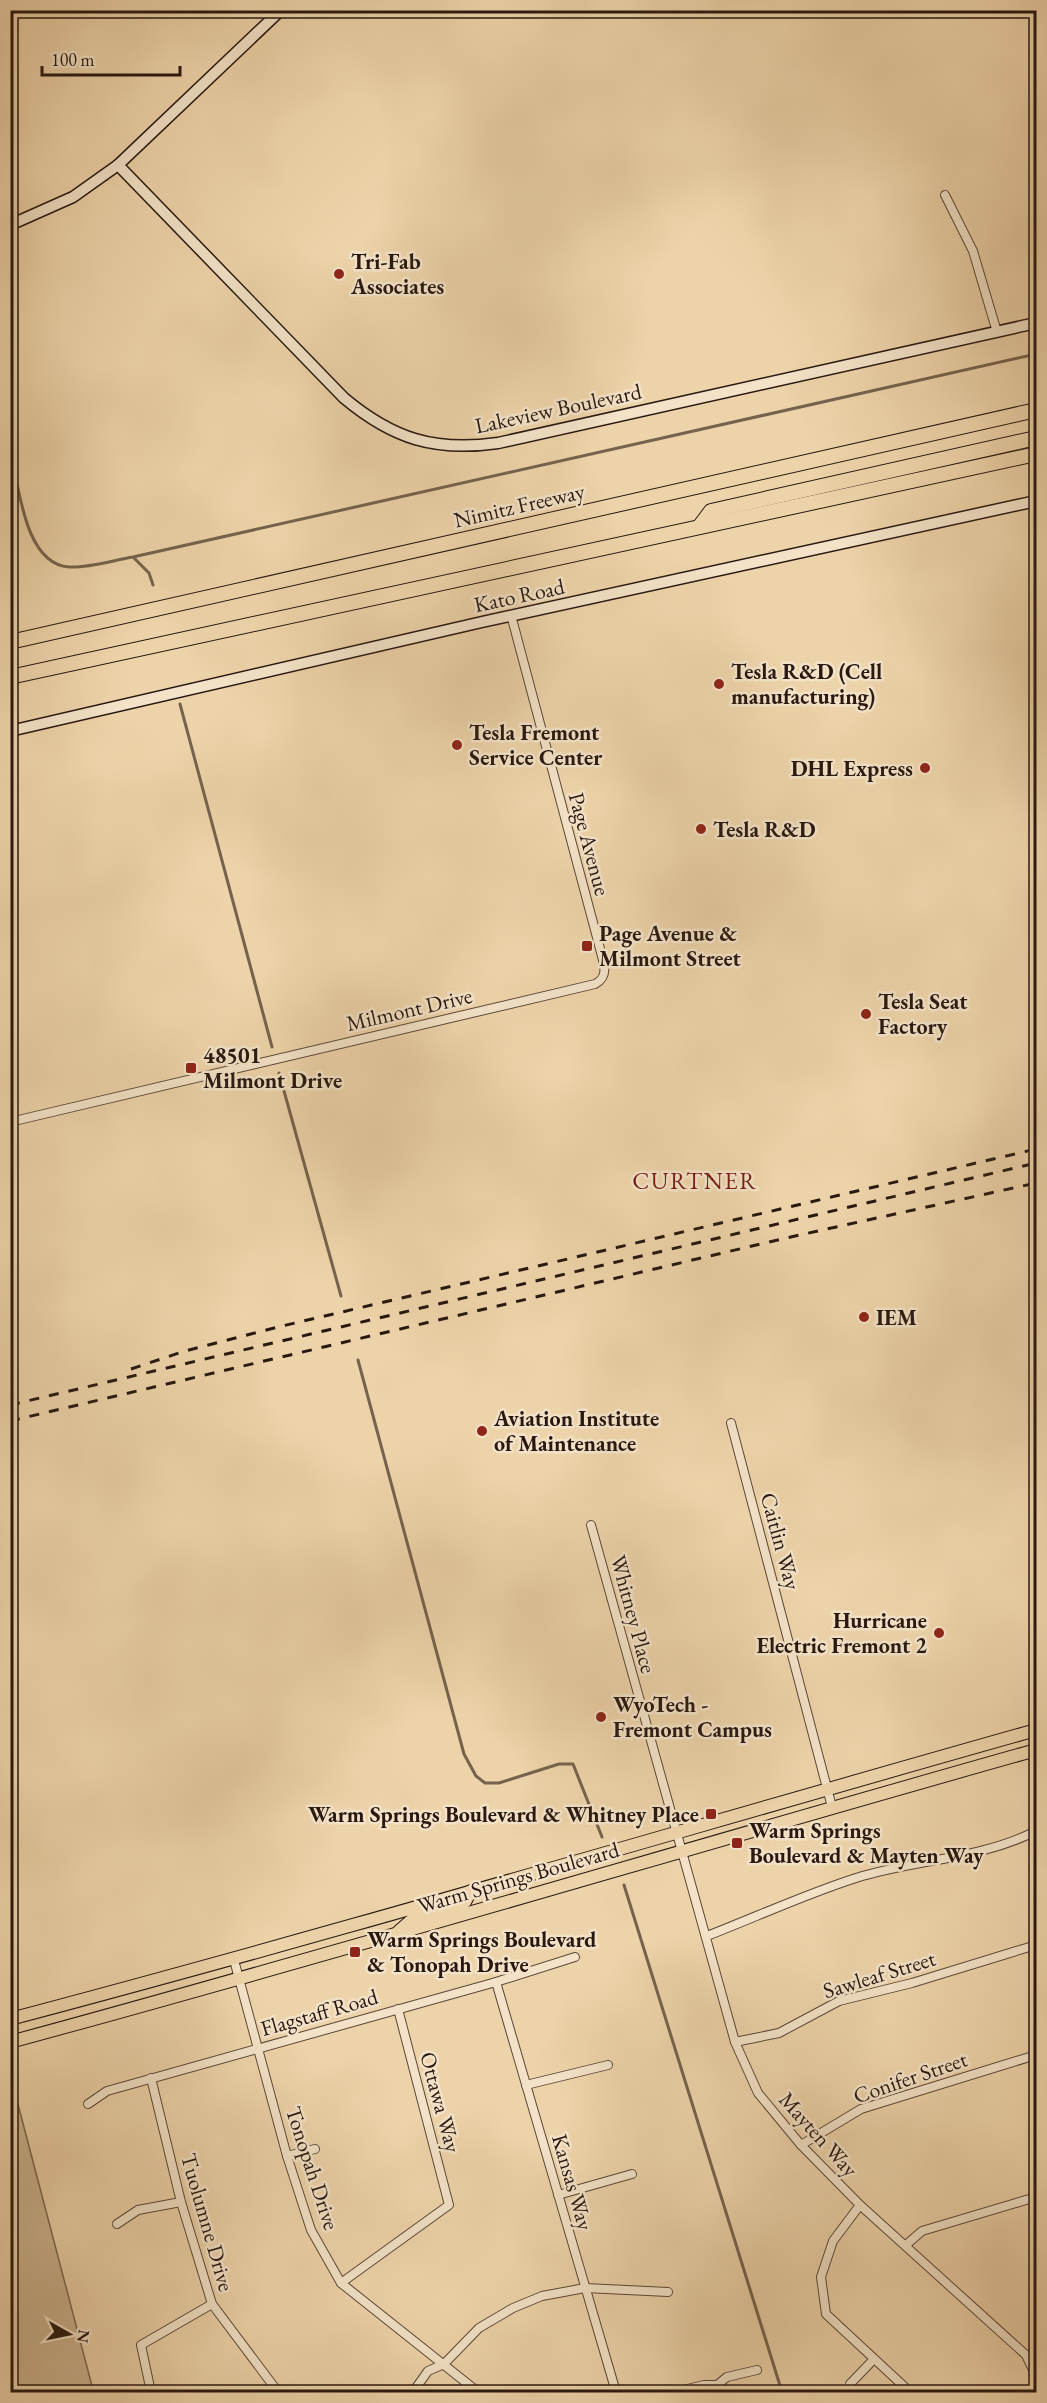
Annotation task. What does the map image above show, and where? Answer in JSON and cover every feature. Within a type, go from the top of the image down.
[{"type":"highway","name":"Nimitz Freeway","points":[[10,642],[1036,410]]},
{"type":"highway","points":[[699,527],[711,511],[1036,438]]},
{"type":"highway","points":[[10,677],[1036,454]]},
{"type":"main road","name":"Warm Springs Boulevard","points":[[10,2019],[234,1960],[675,1831],[1036,1730]]},
{"type":"main road","name":"Warm Springs Boulevard","points":[[10,2042],[240,1980],[680,1850],[1036,1750]]},
{"type":"main road","points":[[396,1934],[414,1918],[465,1902],[471,1891]]},
{"type":"street","points":[[10,225],[73,197],[118,165],[281,10]]},
{"type":"street","name":"Lakeview Boulevard","points":[[118,165],[345,398],[377,424],[412,439],[432,444],[455,446],[498,443],[1036,323]]},
{"type":"street","points":[[945,195],[973,250],[997,332]]},
{"type":"street","name":"Kato Road","points":[[10,731],[511,615],[1036,501]]},
{"type":"street","name":"Page Avenue","points":[[511,615],[603,960],[603,976]]},
{"type":"street","name":"Milmont Drive","points":[[10,1122],[595,984],[603,976]]},
{"type":"street","name":"Caitlin Way","points":[[731,1424],[832,1807]]},
{"type":"street","name":"Whitney Place","points":[[591,1525],[680,1850]]},
{"type":"street","points":[[707,1936],[857,1878],[1013,1843],[1036,1832]]},
{"type":"street","name":"Mayten Way","points":[[680,1850],[707,1936],[735,2042],[759,2093],[801,2145],[860,2205],[1026,2355],[1036,2376]]},
{"type":"street","name":"Sawleaf Street","points":[[735,2042],[779,2033],[839,2001],[912,1983],[1036,1945]]},
{"type":"street","name":"Flagstaff Road","points":[[88,2104],[107,2091],[496,1982],[575,1956]]},
{"type":"street","name":"Tonopah Drive","points":[[234,1960],[287,2156],[311,2230],[340,2283],[478,2392]]},
{"type":"street","name":"Kansas Way","points":[[496,1982],[616,2392]]},
{"type":"street","name":"Ottawa Way","points":[[340,2283],[449,2205],[398,2009]]},
{"type":"street","name":"Conifer Street","points":[[801,2145],[861,2109],[1036,2055]]},
{"type":"street","points":[[526,2085],[608,2065]]},
{"type":"street","name":"Tuolumne Drive","points":[[152,2078],[181,2202],[212,2304],[278,2392]]},
{"type":"street","points":[[287,2156],[315,2149]]},
{"type":"street","points":[[558,2195],[632,2174]]},
{"type":"street","points":[[906,2245],[922,2231],[1036,2197]]},
{"type":"street","points":[[117,2224],[138,2210],[181,2202]]},
{"type":"street","points":[[860,2205],[833,2241],[820,2277],[826,2314],[910,2392]]},
{"type":"street","points":[[413,2392],[428,2370],[444,2364],[479,2328],[513,2308],[542,2296],[585,2288],[668,2292]]},
{"type":"street","points":[[151,2392],[141,2345],[212,2304]]},
{"type":"street","points":[[850,2384],[873,2360]]},
{"type":"street","points":[[679,2391],[704,2385],[718,2389],[727,2378],[757,2370]]},
{"type":"shaded area","points":[[10,2074],[92,2386],[70,2392],[11,2392]]},
{"type":"waterway","points":[[10,450],[26,520],[42,552],[54,563],[69,567],[85,566],[1036,354]]},
{"type":"waterway","points":[[134,558],[149,573],[153,585]]},
{"type":"waterway","points":[[180,704],[272,1047]]},
{"type":"waterway","points":[[279,1073],[341,1296]]},
{"type":"waterway","points":[[358,1360],[464,1754],[476,1776],[485,1783],[499,1783],[559,1764],[573,1764],[602,1837]]},
{"type":"waterway","points":[[624,1885],[782,2392]]},
{"type":"railway","points":[[131,1369],[185,1351],[278,1327],[1036,1149]]},
{"type":"railway","points":[[10,1405],[1036,1163]]},
{"type":"railway","points":[[10,1421],[786,1238],[1036,1183]]},
{"type":"place","name":"Tri-Fab Associates","points":[[339,274]]},
{"type":"place","name":"Tesla R&D (Cell manufacturing)","points":[[719,684]]},
{"type":"place","name":"Tesla Fremont Service Center","points":[[457,745]]},
{"type":"place","name":"DHL Express","points":[[925,768]]},
{"type":"place","name":"Tesla R&D","points":[[701,829]]},
{"type":"place","name":"Page Avenue & Milmont Street","points":[[587,946]]},
{"type":"place","name":"Tesla Seat Factory","points":[[866,1014]]},
{"type":"place","name":"48501 Milmont Drive","points":[[191,1068]]},
{"type":"place","name":"IEM","points":[[864,1317]]},
{"type":"place","name":"Aviation Institute of Maintenance","points":[[482,1431]]},
{"type":"place","name":"Hurricane Electric Fremont 2","points":[[939,1633]]},
{"type":"place","name":"WyoTech - Fremont Campus","points":[[601,1717]]},
{"type":"place","name":"Warm Springs Boulevard & Whitney Place","points":[[711,1814]]},
{"type":"place","name":"Warm Springs Boulevard & Mayten Way","points":[[737,1843]]},
{"type":"place","name":"Warm Springs Boulevard & Tonopah Drive","points":[[355,1952]]},
{"type":"district","name":"CURTNER","points":[[695,1181]]}]
